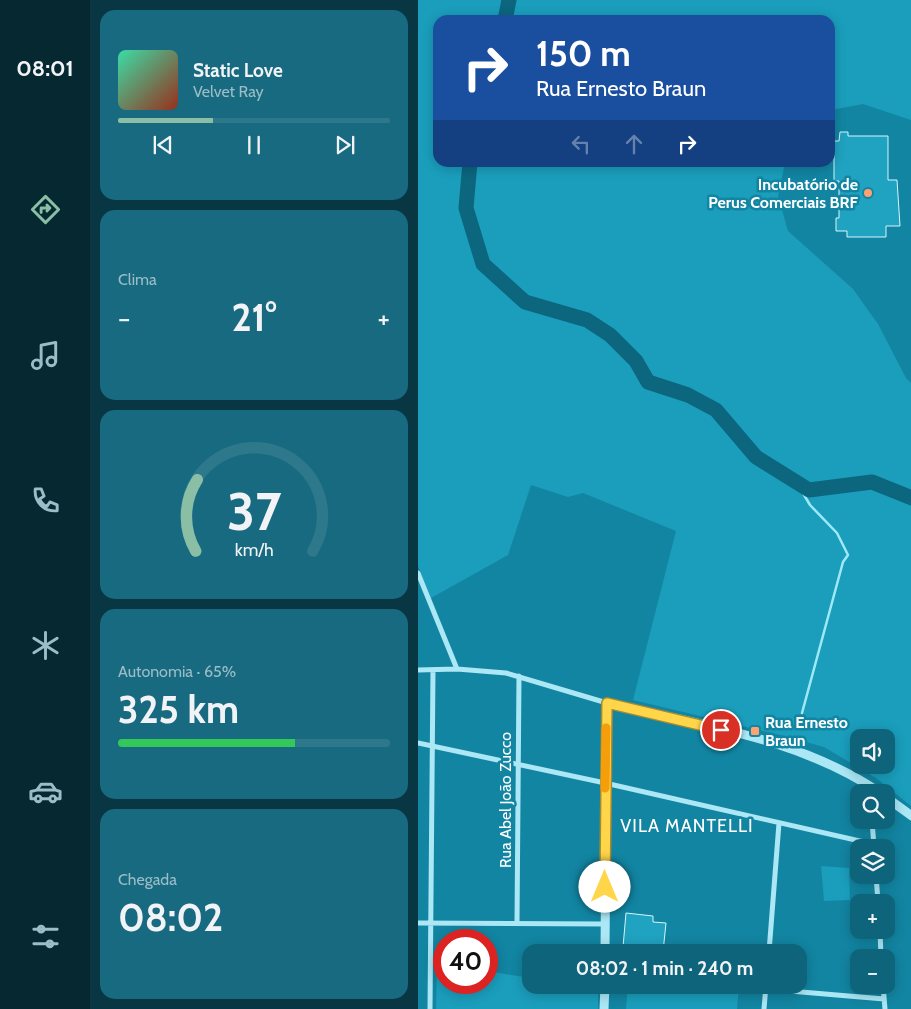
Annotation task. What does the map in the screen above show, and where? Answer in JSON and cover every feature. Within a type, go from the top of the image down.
[{"type":"street","points":[[418,573],[457,669]]},
{"type":"street","points":[[418,670],[457,669],[519,676],[607,703],[759,738],[807,755],[861,784]]},
{"type":"street","points":[[430,1009],[433,670]]},
{"type":"street","name":"Rua Abel João Zucco","points":[[517,924],[519,676]]},
{"type":"street","points":[[605,944],[607,703]]},
{"type":"street","points":[[418,744],[605,783],[850,840]]},
{"type":"street","points":[[895,804],[912,816]]},
{"type":"street","points":[[770,944],[779,823]]},
{"type":"street","points":[[418,923],[605,924]]},
{"type":"street","points":[[807,991],[884,999]]},
{"type":"street","points":[[604,994],[604,1009]]},
{"type":"street","points":[[764,1009],[765,994]]},
{"type":"street","points":[[884,994],[885,1009]]},
{"type":"shaded area","points":[[418,0],[911,0],[911,120],[863,104],[835,109],[835,15],[433,15],[433,167],[784,167],[778,196],[788,231],[853,289],[878,324],[906,378],[911,383],[911,806],[895,793],[895,784],[884,784],[869,774],[895,774],[895,729],[850,729],[850,762],[824,747],[633,700],[676,531],[583,493],[568,497],[531,485],[508,555],[431,598],[418,566]]},
{"type":"shaded area","points":[[821,866],[849,868],[850,900],[824,901]]},
{"type":"shaded area","points":[[498,973],[522,977],[522,994],[598,994],[598,1009],[436,1009],[436,994],[498,994]]},
{"type":"shaded area","points":[[627,994],[738,994],[737,1009],[626,1009]]},
{"type":"building","name":"Incubatório de Perus Comerciais BRF","points":[[840,132],[848,132],[848,136],[888,136],[888,180],[897,180],[900,226],[886,226],[886,237],[847,237],[847,231],[836,231],[836,218],[839,218],[839,181],[834,181],[834,167],[835,141],[839,141]]},
{"type":"building","points":[[626,913],[653,916],[653,922],[666,923],[664,944],[623,944]]},
{"type":"waterway","points":[[506,15],[509,0]]},
{"type":"waterway","points":[[470,167],[466,208],[483,264],[525,302],[587,320],[610,335],[636,361],[648,382],[688,395],[716,410],[756,457],[809,490],[872,482],[912,498]]},
{"type":"waterway","points":[[797,483],[810,505],[837,533],[848,555],[843,562],[802,713]]},
{"type":"slow traffic","points":[[605,788],[606,728]]},
{"type":"place","name":"Incubatório de Perus Comerciais BRF","points":[[868,193]]},
{"type":"place","name":"Rua Ernesto Braun","points":[[755,731]]},
{"type":"district","name":"VILA MANTELLI","points":[[687,826]]},
{"type":"route","points":[[605,887],[607,703],[721,730]]}]
